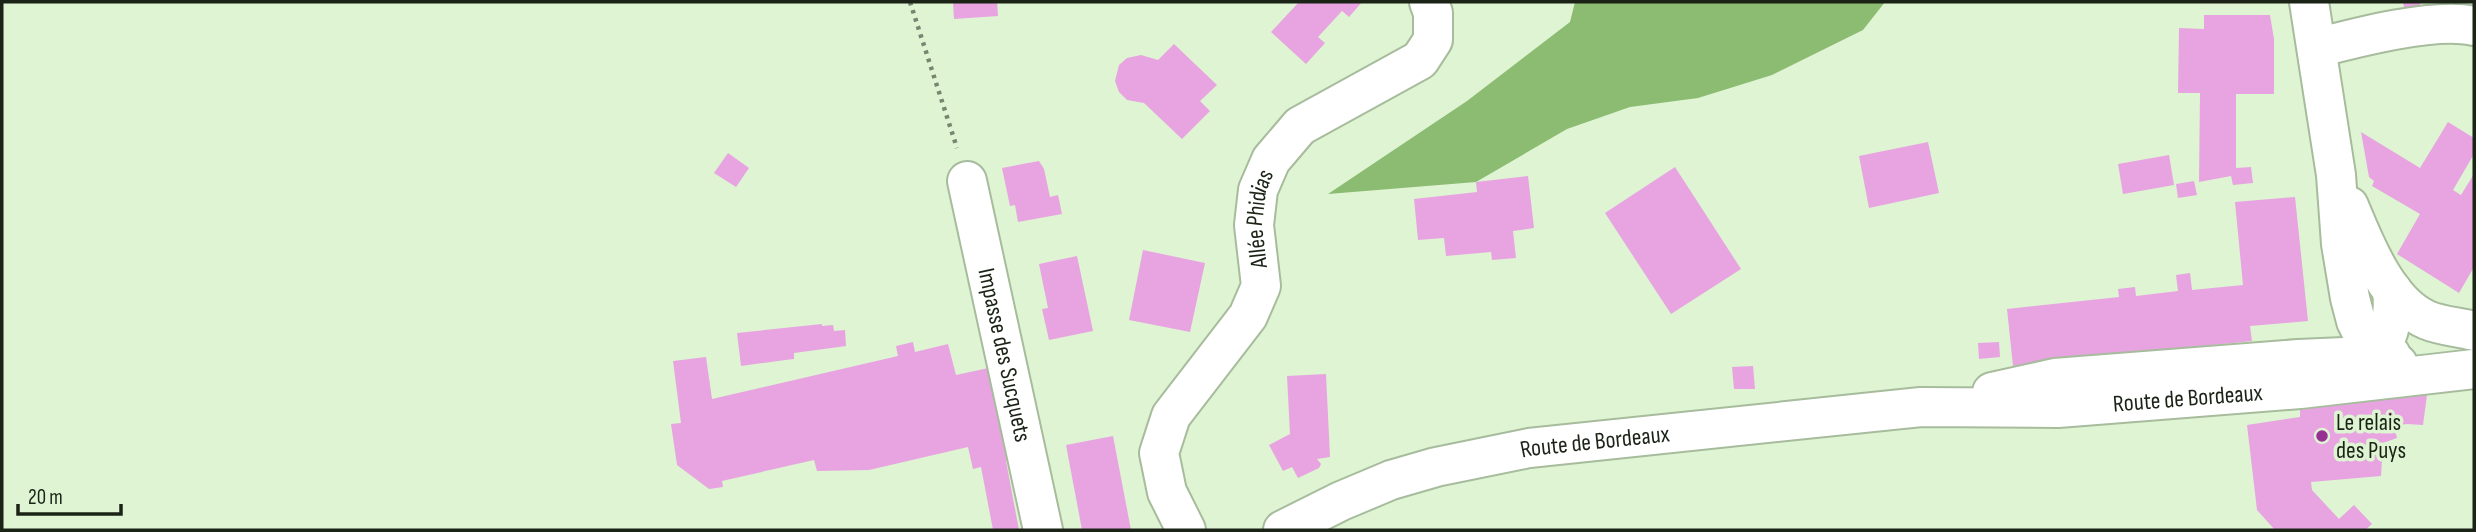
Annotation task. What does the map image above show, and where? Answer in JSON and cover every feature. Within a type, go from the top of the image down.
[{"type":"main road","name":"Allée Phidias","points":[[1186,530],[1167,492],[1159,453],[1171,416],[1248,316],[1261,286],[1254,225],[1258,190],[1271,160],[1300,126],[1420,61],[1433,40],[1433,13],[1429,2]]},
{"type":"main road","points":[[2309,2],[2336,175],[2341,244],[2356,321],[2378,355],[2407,368],[2468,364]]},
{"type":"main road","points":[[2317,48],[2424,25],[2456,22],[2474,26]]},
{"type":"main road","points":[[2336,175],[2374,263],[2392,290],[2414,312],[2427,320],[2474,331]]},
{"type":"main road","name":"Impasse des Sucquets","points":[[967,181],[1043,530]]},
{"type":"main road","points":[[1921,407],[2342,368],[2378,355],[2392,323],[2392,290]]},
{"type":"main road","points":[[2298,359],[2323,349],[2338,336],[2348,320],[2350,298]]},
{"type":"main road","name":"Route de Bordeaux","points":[[1921,407],[2055,378],[2378,355]]},
{"type":"main road","name":"Route de Bordeaux","points":[[1283,530],[1391,480],[1482,456],[1593,440],[1921,407],[2058,408],[2300,388],[2468,364]]},
{"type":"path","points":[[910,2],[967,181]]},
{"type":"green space","points":[[1575,2],[1885,2],[1863,30],[1772,75],[1698,98],[1630,107],[1567,129],[1476,182],[1328,194],[1467,101],[1570,22]]},
{"type":"building","points":[[953,2],[997,2],[998,16],[954,19]]},
{"type":"building","points":[[1299,2],[1362,2],[1349,17],[1342,11],[1318,37],[1325,43],[1306,64],[1271,32]]},
{"type":"building","points":[[2403,2],[2420,2],[2420,5],[2415,11],[2405,12]]},
{"type":"building","points":[[2204,15],[2270,15],[2274,39],[2274,94],[2236,94],[2236,168],[2251,167],[2253,183],[2233,185],[2231,176],[2199,182],[2200,93],[2178,93],[2179,28],[2204,29]]},
{"type":"building","points":[[1174,44],[1217,85],[1200,101],[1210,111],[1182,139],[1144,103],[1127,100],[1119,92],[1115,81],[1119,65],[1127,58],[1141,55],[1158,60]]},
{"type":"building","points":[[2448,122],[2474,138],[2474,154],[2453,190],[2461,195],[2474,174],[2474,267],[2459,293],[2397,254],[2420,214],[2372,186],[2374,181],[2369,177],[2361,132],[2420,168]]},
{"type":"building","points":[[1928,142],[1939,193],[1869,208],[1859,156]]},
{"type":"building","points":[[728,153],[749,168],[736,187],[714,173]]},
{"type":"building","points":[[2169,155],[2174,185],[2123,194],[2118,164]]},
{"type":"building","points":[[1039,161],[1044,169],[1050,197],[1058,195],[1062,214],[1018,222],[1015,205],[1010,206],[1002,168]]},
{"type":"building","points":[[1675,167],[1741,269],[1671,314],[1605,213]]},
{"type":"building","points":[[1528,176],[1534,228],[1513,231],[1516,258],[1492,260],[1491,252],[1446,256],[1444,238],[1418,240],[1414,199],[1477,192],[1476,182]]},
{"type":"building","points":[[2194,181],[2197,195],[2178,198],[2176,184]]},
{"type":"building","points":[[2295,197],[2308,321],[2250,326],[2252,341],[2013,366],[2007,309],[2119,297],[2118,289],[2135,287],[2136,296],[2178,291],[2176,275],[2190,273],[2192,290],[2243,285],[2235,202]]},
{"type":"building","points":[[1143,250],[1205,263],[1190,332],[1129,320]]},
{"type":"building","points":[[1077,256],[1093,331],[1049,340],[1042,309],[1048,308],[1039,264]]},
{"type":"building","points":[[833,325],[834,331],[845,330],[846,346],[794,353],[794,359],[741,366],[737,333]]},
{"type":"building","points":[[913,342],[915,352],[948,344],[956,375],[993,367],[1012,460],[1006,461],[1019,530],[993,530],[981,467],[973,469],[968,447],[869,470],[817,471],[814,460],[722,481],[723,487],[709,489],[677,465],[671,424],[681,423],[673,361],[706,357],[712,399],[898,356],[896,346]]},
{"type":"building","points":[[1999,342],[2000,357],[1979,359],[1978,343]]},
{"type":"building","points":[[1753,366],[1755,389],[1734,389],[1732,367]]},
{"type":"building","points":[[1326,374],[1330,457],[1317,459],[1321,464],[1319,468],[1298,478],[1292,467],[1283,471],[1269,445],[1290,434],[1287,376]]},
{"type":"building","points":[[2427,395],[2423,425],[2394,426],[2397,438],[2383,443],[2381,476],[2311,482],[2312,490],[2339,519],[2354,505],[2372,524],[2365,530],[2275,530],[2257,510],[2247,425],[2300,417],[2300,407]]},
{"type":"building","points":[[1113,436],[1131,530],[1082,530],[1066,445]]},
{"type":"place","name":"Le relais des Puys","points":[[2322,436]]}]
